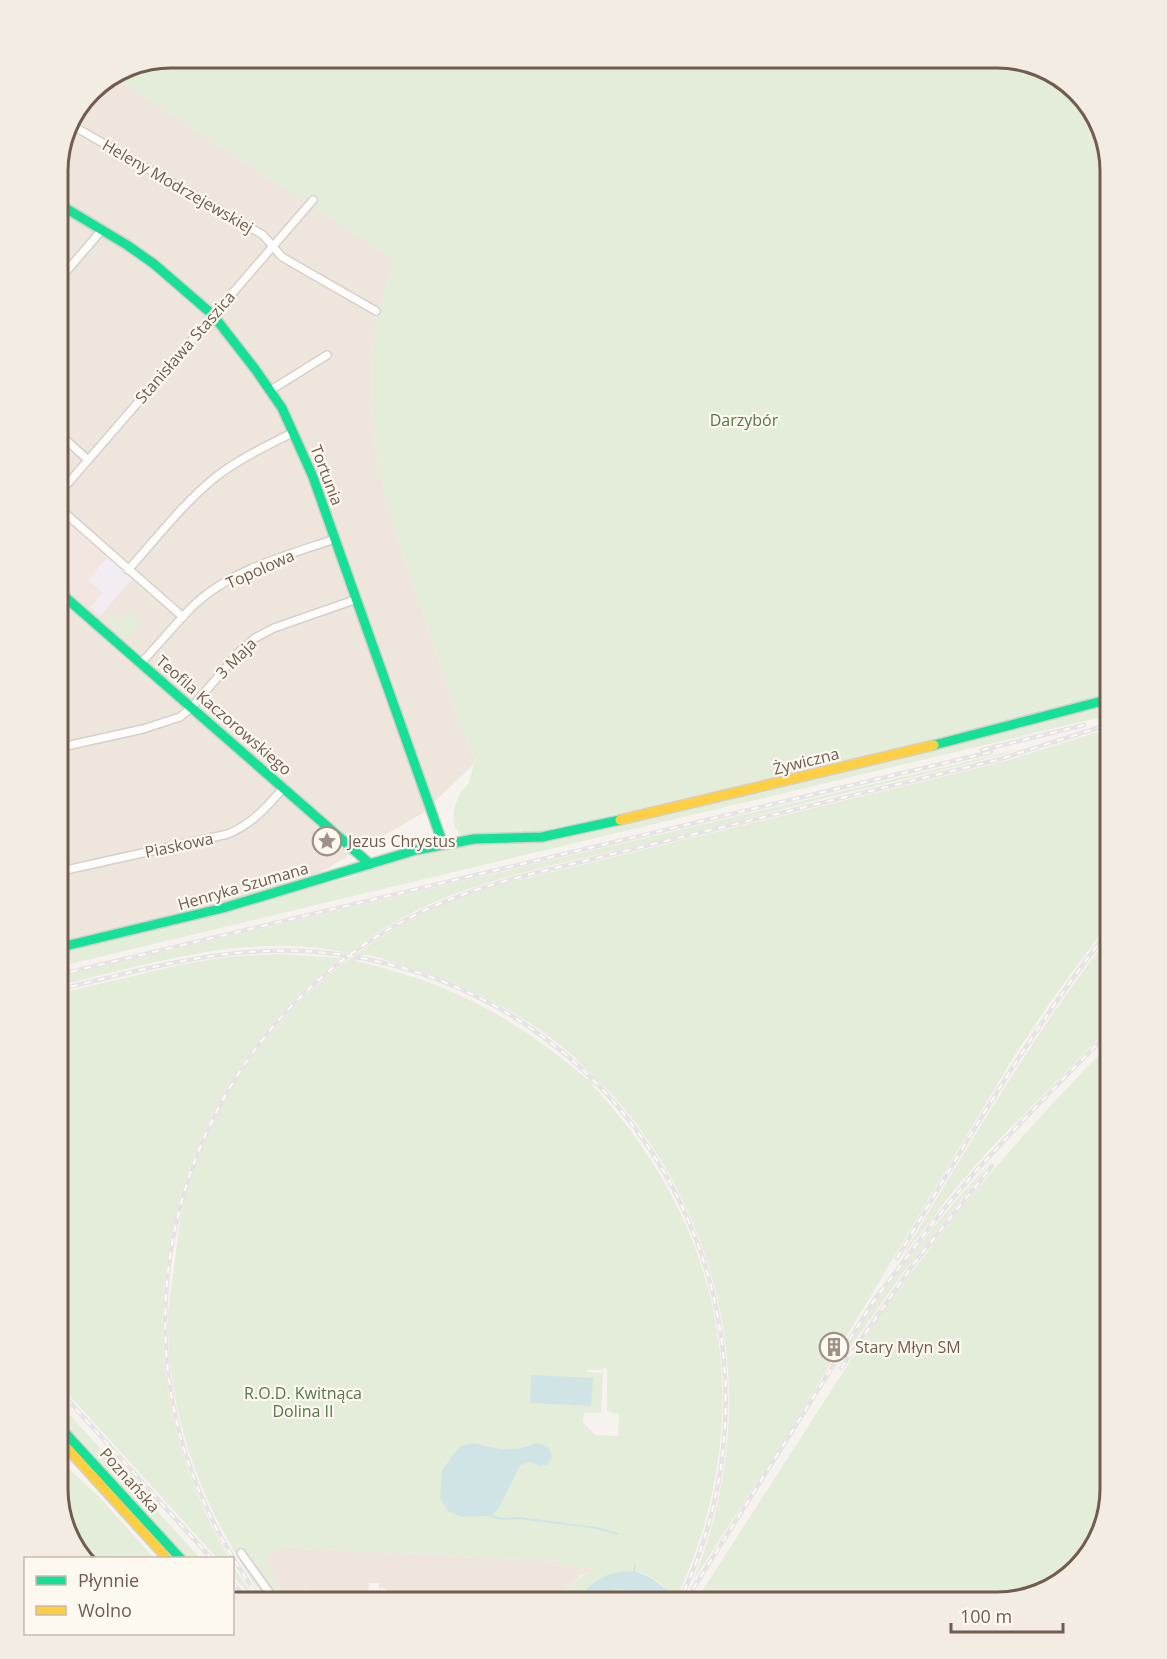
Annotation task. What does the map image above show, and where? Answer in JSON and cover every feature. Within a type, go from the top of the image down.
[{"type":"street","name":"Heleny Modrzejewskiej","points":[[77,128],[263,235],[282,257],[376,311]]},
{"type":"street","name":"Stanisława Staszica","points":[[68,482],[313,200]]},
{"type":"street","name":"Tortunia","points":[[68,210],[154,264],[213,315],[271,390],[294,432],[313,477],[443,844]]},
{"type":"street","points":[[68,269],[102,230]]},
{"type":"street","points":[[271,390],[327,356]]},
{"type":"street","points":[[128,570],[183,508],[210,482],[230,467],[294,432]]},
{"type":"street","points":[[68,442],[87,459]]},
{"type":"street","points":[[68,516],[183,617]]},
{"type":"street","name":"Topolowa","points":[[141,663],[183,617],[207,595],[238,575],[335,539]]},
{"type":"street","name":"3 Maja","points":[[68,746],[144,729],[180,717],[192,707],[241,650],[264,632],[357,599]]},
{"type":"street","name":"Teofila Kaczorowskiego","points":[[68,600],[370,864]]},
{"type":"street","name":"Żywiczna","points":[[506,837],[542,837],[568,833],[981,734],[1100,702]]},
{"type":"street","name":"Piaskowa","points":[[68,870],[228,834],[255,818],[284,787]]},
{"type":"street","name":"Henryka Szumana","points":[[68,945],[223,908],[443,844],[506,837]]},
{"type":"street","name":"Poznańska","points":[[68,1436],[179,1557]]},
{"type":"street","name":"Poznańska","points":[[68,1449],[166,1557]]},
{"type":"street","points":[[241,1552],[268,1591]]},
{"type":"shaded area","points":[[120,81],[394,260],[389,285],[377,316],[371,356],[372,407],[378,468],[399,543],[476,762],[423,813],[317,874],[221,906],[68,942],[68,164],[75,131],[85,113],[98,98]]},
{"type":"shaded area","points":[[68,522],[108,556],[88,580],[103,593],[90,607],[68,588]]},
{"type":"shaded area","points":[[108,556],[133,578],[100,616],[90,607],[103,593],[88,580]]},
{"type":"shaded area","points":[[531,1375],[593,1378],[591,1406],[530,1403]]},
{"type":"shaded area","points":[[473,1443],[512,1449],[536,1443],[549,1447],[552,1456],[548,1465],[539,1466],[530,1462],[520,1466],[499,1508],[491,1516],[463,1517],[449,1512],[440,1498],[442,1470],[459,1447]]},
{"type":"shaded area","points":[[279,1547],[561,1561],[561,1565],[589,1567],[591,1572],[580,1576],[565,1591],[386,1591],[386,1589],[379,1588],[379,1583],[369,1583],[368,1591],[310,1591],[307,1587],[302,1591],[281,1591],[265,1559]]},
{"type":"shaded area","points":[[634,1563],[636,1564],[635,1571],[651,1578],[670,1592],[632,1592],[618,1589],[609,1592],[585,1592],[593,1583],[608,1575],[633,1571]]},
{"type":"green space","name":"Darzybór","points":[[171,68],[1003,68],[1029,73],[1054,85],[1074,103],[1086,119],[1099,157],[1100,701],[568,833],[526,837],[520,829],[519,832],[462,836],[455,827],[454,812],[459,796],[469,782],[476,761],[459,719],[399,543],[378,468],[372,407],[371,356],[377,316],[394,260],[120,81],[151,69]]},
{"type":"green space","points":[[128,612],[141,623],[128,639],[107,621],[113,614],[121,621]]},
{"type":"green space","points":[[1100,704],[1100,717],[68,964],[68,949],[198,919],[327,881],[328,883],[356,876],[356,872],[434,850],[476,843],[519,840]]},
{"type":"green space","name":"R.O.D. Kwitnąca Dolina II","points":[[1100,731],[1100,935],[1051,1001],[1013,1058],[788,1434],[693,1581],[711,1530],[722,1479],[728,1427],[728,1375],[722,1323],[710,1272],[693,1222],[669,1174],[637,1124],[598,1081],[592,1085],[638,1141],[674,1200],[700,1262],[716,1326],[722,1392],[718,1460],[703,1527],[679,1592],[669,1592],[655,1580],[635,1571],[636,1564],[634,1564],[633,1571],[621,1572],[583,1592],[566,1591],[572,1584],[591,1572],[589,1567],[561,1565],[561,1561],[279,1547],[265,1559],[281,1591],[260,1591],[227,1539],[196,1473],[176,1402],[170,1366],[168,1320],[180,1219],[190,1177],[212,1126],[230,1092],[250,1060],[273,1030],[299,1002],[357,953],[389,933],[451,901],[503,884],[1006,761]],"holes":[[[363,955],[424,972],[477,993],[551,1038],[592,1075],[587,1079],[533,1037],[451,991],[356,961]],[[603,1368],[607,1369],[607,1410],[619,1414],[618,1436],[595,1435],[583,1422],[584,1413],[601,1413],[603,1373],[586,1372],[586,1370],[603,1370]],[[473,1443],[508,1450],[522,1449],[539,1466],[530,1462],[520,1466],[499,1508],[491,1516],[463,1517]]]},
{"type":"green space","points":[[1025,748],[537,869],[457,893],[407,916],[360,944],[317,978],[278,1017],[245,1060],[216,1107],[194,1156],[177,1209],[168,1255],[163,1301],[163,1345],[168,1389],[177,1432],[190,1475],[207,1517],[228,1557],[216,1557],[68,1394],[68,991],[184,964],[227,957],[279,954],[339,958],[347,953],[311,947],[238,948],[164,960],[68,983],[68,974]]},
{"type":"green space","points":[[1100,948],[1100,1037],[987,1152],[902,1257],[975,1135],[1079,976]]},
{"type":"green space","points":[[1100,1054],[1100,1488],[1092,1528],[1078,1551],[1048,1578],[1010,1591],[702,1592],[876,1321],[903,1284],[987,1178]]},
{"type":"green space","points":[[994,1158],[903,1273],[834,1370],[863,1322],[912,1254]]},
{"type":"green space","points":[[68,1413],[199,1557],[187,1557],[68,1427]]},
{"type":"green space","points":[[68,1468],[98,1496],[153,1557],[94,1557],[81,1540],[71,1515],[68,1502]]},
{"type":"green space","points":[[234,1568],[250,1591],[246,1591],[234,1577]]},
{"type":"green space","points":[[618,1589],[636,1592],[610,1592]]},
{"type":"waterway","points":[[491,1516],[501,1519],[519,1518],[597,1528],[618,1534]]},
{"type":"railway","points":[[982,750],[1084,725]]},
{"type":"railway","points":[[233,1557],[213,1521],[186,1454],[179,1431],[167,1359],[167,1287],[178,1216],[200,1148],[232,1084],[274,1026],[325,975],[401,922],[474,891],[531,874],[997,760],[1100,727]]},
{"type":"railway","points":[[68,972],[991,752]]},
{"type":"railway","points":[[897,1258],[972,1132],[1025,1049],[1100,942]]},
{"type":"railway","points":[[68,987],[166,964],[238,953],[312,952],[350,956],[456,987],[547,1040],[621,1111],[677,1196],[712,1291],[726,1393],[715,1498],[683,1592]]},
{"type":"railway","points":[[693,1589],[875,1299],[975,1172],[1100,1041]]},
{"type":"railway","points":[[841,1368],[915,1262],[992,1166]]},
{"type":"railway","points":[[68,1400],[210,1557]]},
{"type":"railway","points":[[234,1559],[255,1591]]},
{"type":"railway","points":[[234,1584],[240,1591]]},
{"type":"traffic: fast","points":[[68,210],[154,264],[213,315],[282,408],[313,477],[443,844]]},
{"type":"traffic: fast","points":[[68,600],[370,864]]},
{"type":"traffic: fast","points":[[934,745],[1100,702]]},
{"type":"traffic: fast","points":[[68,945],[223,908],[416,850],[474,839],[542,837],[620,820]]},
{"type":"traffic: fast","points":[[68,1436],[179,1557]]},
{"type":"traffic: slow","points":[[620,820],[934,745]]},
{"type":"traffic: slow","points":[[68,1449],[166,1557]]},
{"type":"place","name":"Jezus Chrystus","points":[[327,841]]},
{"type":"place","name":"Stary Młyn SM","points":[[834,1347]]}]
